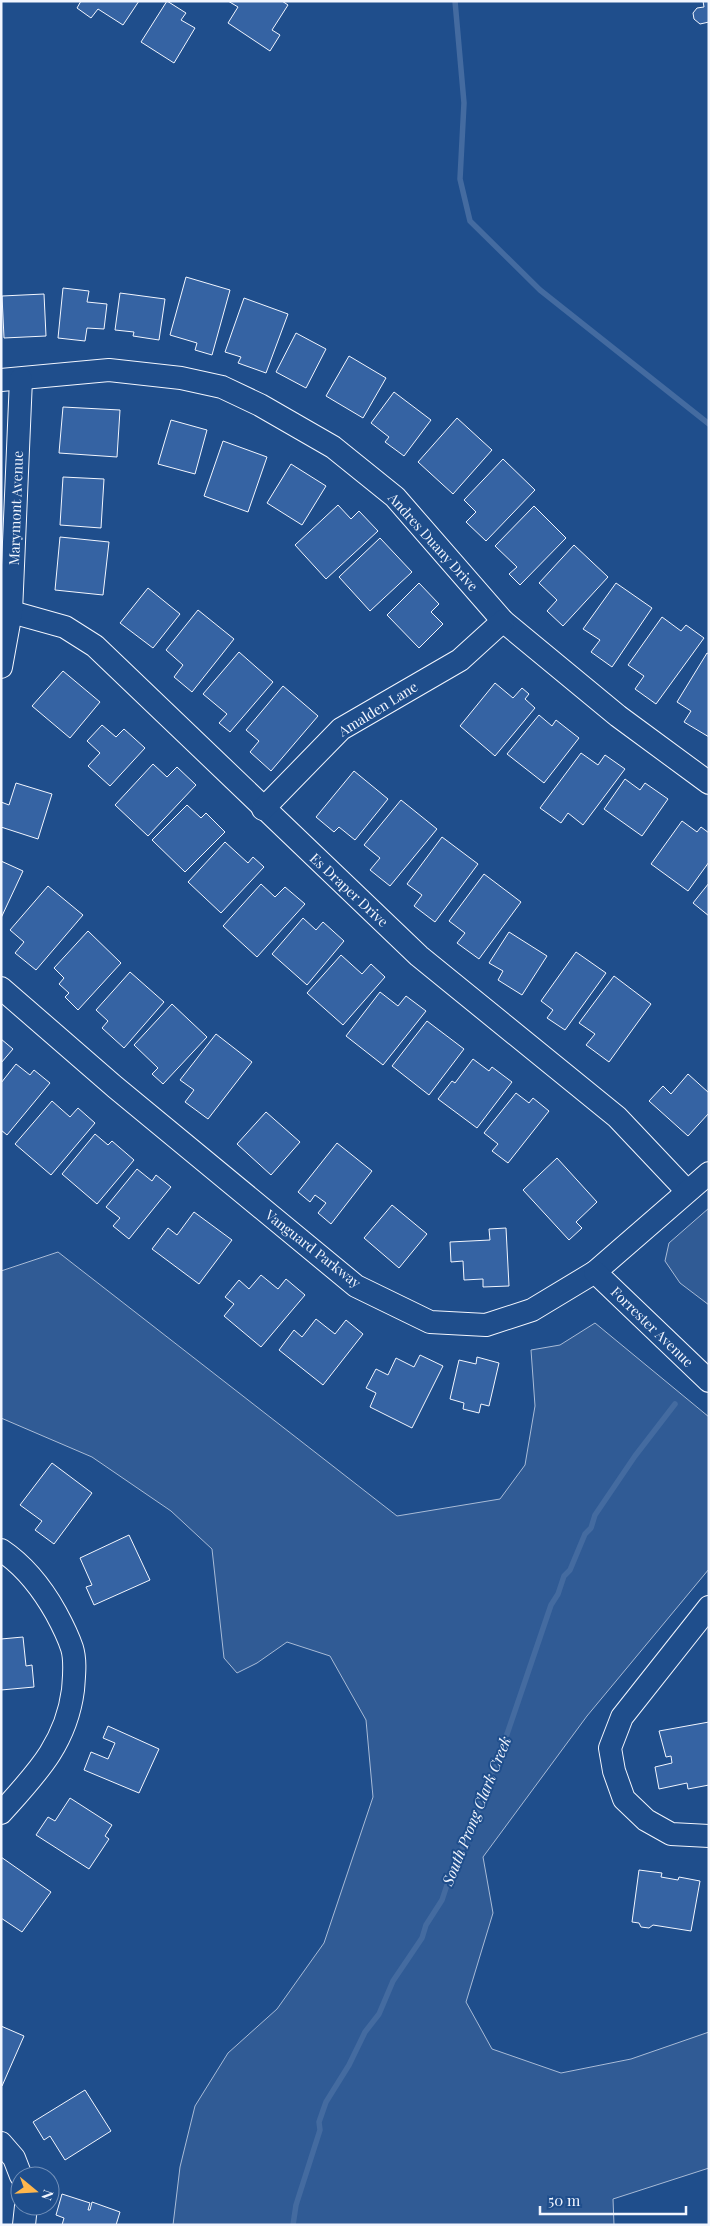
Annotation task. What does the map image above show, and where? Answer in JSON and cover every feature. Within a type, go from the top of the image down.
[{"type":"street","name":"Andres Duany Drive","points":[[11,379],[109,370],[182,378],[222,387],[260,405],[333,447],[395,497],[503,621],[618,716],[709,783]]},
{"type":"street","name":"Marymont Avenue","points":[[1,667],[6,610],[11,379]]},
{"type":"street","name":"Es Draper Drive","points":[[6,610],[65,627],[95,646],[263,809],[419,956],[617,1117],[687,1191]]},
{"type":"street","name":"Amalden Lane","points":[[263,809],[341,729],[460,660],[503,621]]},
{"type":"street","name":"Vanguard Parkway","points":[[1,988],[115,1087],[356,1286],[430,1322],[486,1325],[532,1310],[595,1272],[709,1173]]},
{"type":"street","name":"Forrester Avenue","points":[[595,1272],[709,1381]]},
{"type":"street","points":[[1,1550],[29,1574],[48,1600],[72,1649],[75,1672],[68,1719],[61,1735],[35,1776],[1,1813]]},
{"type":"street","points":[[709,1608],[622,1717],[610,1748],[614,1771],[624,1799],[646,1820],[671,1834],[709,1836]]},
{"type":"street","points":[[1,2143],[14,2158],[17,2166]]},
{"type":"shaded area","points":[[709,1208],[709,1305],[680,1283],[665,1261],[669,1243]]},
{"type":"shaded area","points":[[58,1252],[397,1516],[500,1499],[525,1465],[535,1406],[531,1350],[560,1345],[595,1323],[709,1417],[709,1569],[587,1716],[483,1857],[493,1913],[466,2002],[492,2049],[561,2073],[631,2059],[709,2032],[709,2168],[613,2199],[614,2225],[173,2225],[180,2167],[195,2106],[228,2053],[277,2009],[324,1943],[373,1797],[366,1720],[330,1656],[287,1642],[257,1663],[237,1673],[224,1658],[212,1549],[171,1511],[92,1457],[1,1418],[1,1271]]},
{"type":"building","points":[[81,1],[139,1],[123,25],[98,9],[91,18],[77,8]]},
{"type":"building","points":[[167,1],[186,13],[181,20],[195,28],[174,63],[141,42]]},
{"type":"building","points":[[228,1],[282,1],[288,5],[272,30],[280,35],[270,51],[228,23],[238,7]]},
{"type":"building","points":[[703,1],[709,1],[709,22],[700,24],[694,19],[693,13],[697,8],[704,7]]},
{"type":"building","points":[[186,277],[230,290],[212,355],[195,350],[197,343],[170,335]]},
{"type":"building","points":[[63,288],[89,291],[87,302],[107,304],[104,329],[87,328],[85,341],[58,338]]},
{"type":"building","points":[[120,293],[165,299],[159,340],[133,336],[134,332],[115,330]]},
{"type":"building","points":[[44,294],[46,336],[4,338],[2,296]]},
{"type":"building","points":[[244,298],[288,314],[266,373],[238,363],[241,357],[225,352]]},
{"type":"building","points":[[296,333],[326,349],[306,388],[276,372]]},
{"type":"building","points":[[349,356],[386,378],[363,418],[326,396]]},
{"type":"building","points":[[394,392],[431,420],[404,456],[385,442],[389,437],[371,423]]},
{"type":"building","points":[[63,407],[120,410],[117,457],[59,453]]},
{"type":"building","points":[[457,418],[492,450],[453,494],[418,462]]},
{"type":"building","points":[[171,420],[207,430],[195,474],[158,464]]},
{"type":"building","points":[[223,441],[267,457],[248,512],[204,496]]},
{"type":"building","points":[[503,459],[535,490],[486,541],[466,522],[476,512],[464,500]]},
{"type":"building","points":[[291,464],[326,486],[302,525],[267,503]]},
{"type":"building","points":[[63,477],[104,479],[101,528],[60,525]]},
{"type":"building","points":[[338,505],[351,519],[359,511],[378,531],[326,579],[295,545]]},
{"type":"building","points":[[534,506],[566,538],[520,585],[509,574],[517,567],[495,546]]},
{"type":"building","points":[[60,537],[109,542],[103,595],[55,590]]},
{"type":"building","points":[[380,538],[412,572],[370,611],[339,577]]},
{"type":"building","points":[[574,545],[608,577],[563,626],[547,611],[557,600],[539,583]]},
{"type":"building","points":[[419,583],[439,604],[431,612],[443,624],[419,648],[387,615]]},
{"type":"building","points":[[616,583],[652,608],[612,667],[591,652],[600,640],[583,629]]},
{"type":"building","points":[[148,588],[180,614],[153,648],[120,623]]},
{"type":"building","points":[[198,610],[234,639],[192,692],[174,677],[183,665],[166,650]]},
{"type":"building","points":[[662,617],[681,631],[686,625],[704,638],[656,704],[635,689],[644,676],[628,665]]},
{"type":"building","points":[[239,652],[273,682],[230,732],[219,723],[227,714],[203,694]]},
{"type":"building","points":[[707,653],[709,654],[709,737],[684,722],[691,711],[677,702]]},
{"type":"building","points":[[63,671],[100,702],[70,738],[32,706]]},
{"type":"building","points":[[495,683],[513,698],[522,688],[529,694],[525,699],[535,708],[495,756],[460,726]]},
{"type":"building","points":[[283,686],[318,716],[271,771],[250,752],[259,741],[246,730]]},
{"type":"building","points":[[539,715],[552,726],[556,720],[579,738],[544,783],[507,754]]},
{"type":"building","points":[[102,725],[116,737],[124,729],[145,748],[110,786],[88,766],[100,753],[87,741]]},
{"type":"building","points":[[581,753],[598,765],[605,755],[625,769],[583,825],[568,813],[561,823],[540,808]]},
{"type":"building","points":[[153,764],[167,777],[177,767],[196,785],[148,836],[115,805]]},
{"type":"building","points":[[354,771],[388,799],[355,840],[339,827],[334,832],[316,817]]},
{"type":"building","points":[[625,779],[640,790],[645,783],[668,799],[642,836],[604,809]]},
{"type":"building","points":[[16,783],[52,794],[38,839],[1,827],[1,802],[9,805]]},
{"type":"building","points":[[401,800],[437,829],[390,886],[370,870],[380,858],[364,845]]},
{"type":"building","points":[[187,805],[201,818],[206,813],[225,832],[185,872],[152,840]]},
{"type":"building","points":[[682,821],[697,832],[701,827],[709,833],[709,862],[688,891],[651,864]]},
{"type":"building","points":[[442,837],[478,864],[435,922],[414,906],[422,895],[407,884]]},
{"type":"building","points":[[225,842],[248,863],[253,857],[264,867],[221,913],[188,882]]},
{"type":"building","points":[[1,861],[23,871],[1,918]]},
{"type":"building","points":[[484,874],[521,902],[479,959],[457,943],[465,933],[449,921]]},
{"type":"building","points":[[709,883],[709,916],[693,903]]},
{"type":"building","points":[[261,884],[275,897],[285,887],[305,904],[257,957],[223,926]]},
{"type":"building","points":[[48,886],[83,915],[36,970],[15,953],[24,942],[10,930]]},
{"type":"building","points":[[303,918],[316,930],[323,922],[344,941],[307,985],[272,954]]},
{"type":"building","points":[[88,931],[121,963],[78,1010],[65,997],[69,993],[59,984],[64,978],[54,968]]},
{"type":"building","points":[[509,932],[547,956],[522,995],[498,980],[503,971],[489,963]]},
{"type":"building","points":[[576,952],[606,973],[565,1030],[547,1018],[553,1010],[541,1001]]},
{"type":"building","points":[[341,955],[362,974],[371,964],[385,977],[343,1025],[307,993]]},
{"type":"building","points":[[130,972],[164,1002],[124,1048],[102,1028],[108,1021],[96,1010]]},
{"type":"building","points":[[614,976],[651,1004],[609,1062],[586,1045],[595,1034],[579,1023]]},
{"type":"building","points":[[380,992],[398,1006],[406,996],[426,1011],[383,1065],[346,1036]]},
{"type":"building","points":[[172,1004],[207,1037],[163,1084],[152,1074],[158,1068],[134,1045]]},
{"type":"building","points":[[427,1021],[464,1049],[429,1095],[392,1066]]},
{"type":"building","points":[[216,1034],[252,1062],[208,1119],[185,1102],[194,1090],[180,1080]]},
{"type":"building","points":[[1,1039],[13,1049],[1,1063]]},
{"type":"building","points":[[473,1059],[489,1071],[492,1067],[512,1082],[477,1128],[438,1099],[452,1081],[455,1083]]},
{"type":"building","points":[[16,1064],[30,1075],[34,1070],[50,1083],[7,1135],[1,1130],[1,1083]]},
{"type":"building","points":[[688,1074],[709,1093],[709,1113],[688,1136],[649,1101],[663,1086],[671,1094]]},
{"type":"building","points":[[516,1093],[529,1103],[533,1098],[549,1111],[508,1163],[492,1151],[498,1144],[484,1133]]},
{"type":"building","points":[[52,1101],[70,1117],[78,1108],[95,1123],[51,1175],[15,1144]]},
{"type":"building","points":[[266,1112],[300,1142],[271,1175],[237,1144]]},
{"type":"building","points":[[95,1134],[108,1145],[112,1141],[134,1160],[97,1204],[62,1174]]},
{"type":"building","points":[[337,1143],[372,1171],[331,1224],[318,1213],[326,1203],[315,1195],[310,1202],[298,1192]]},
{"type":"building","points":[[557,1158],[597,1202],[576,1222],[582,1228],[569,1240],[523,1190]]},
{"type":"building","points":[[137,1169],[152,1181],[156,1175],[171,1187],[129,1239],[113,1226],[120,1218],[106,1207]]},
{"type":"building","points":[[392,1205],[427,1234],[399,1268],[364,1238]]},
{"type":"building","points":[[194,1212],[232,1240],[199,1284],[152,1249],[168,1228],[177,1235]]},
{"type":"building","points":[[506,1228],[509,1286],[483,1287],[483,1279],[464,1280],[463,1261],[451,1262],[450,1242],[490,1240],[489,1229]]},
{"type":"building","points":[[261,1275],[278,1289],[286,1279],[305,1295],[261,1347],[224,1316],[234,1304],[225,1297],[239,1280],[249,1289]]},
{"type":"building","points":[[316,1319],[335,1334],[346,1320],[363,1334],[323,1385],[279,1350],[294,1330],[302,1337]]},
{"type":"building","points":[[420,1355],[443,1366],[412,1428],[370,1407],[376,1393],[366,1388],[376,1369],[388,1375],[396,1358],[414,1367]]},
{"type":"building","points":[[477,1357],[499,1363],[489,1406],[481,1404],[479,1413],[463,1409],[464,1403],[450,1399],[459,1360],[476,1364]]},
{"type":"building","points":[[52,1463],[92,1493],[54,1544],[35,1530],[42,1521],[20,1505]]},
{"type":"building","points":[[129,1535],[150,1580],[94,1605],[86,1587],[92,1585],[80,1558]]},
{"type":"building","points":[[23,1637],[26,1666],[32,1665],[34,1687],[1,1690],[1,1639]]},
{"type":"building","points":[[709,1722],[709,1785],[688,1789],[687,1783],[659,1789],[655,1767],[672,1763],[671,1756],[666,1757],[659,1731]]},
{"type":"building","points":[[108,1726],[159,1749],[139,1793],[84,1770],[91,1752],[108,1759],[115,1743],[103,1738]]},
{"type":"building","points":[[70,1798],[112,1825],[105,1836],[109,1839],[89,1869],[36,1835],[48,1817],[55,1821]]},
{"type":"building","points":[[1,1857],[51,1892],[22,1932],[1,1918]]},
{"type":"building","points":[[639,1870],[662,1873],[661,1877],[678,1880],[679,1877],[700,1881],[691,1931],[653,1925],[649,1928],[641,1927],[639,1923],[632,1922]]},
{"type":"building","points":[[1,2026],[24,2036],[2,2086],[1,2086]]},
{"type":"building","points":[[85,2090],[111,2131],[65,2160],[50,2136],[44,2140],[33,2122]]},
{"type":"building","points":[[62,2194],[90,2203],[88,2210],[90,2210],[92,2202],[120,2212],[116,2225],[62,2225],[64,2218],[59,2216]]},
{"type":"waterway","points":[[455,1],[464,103],[460,179],[470,221],[540,290],[709,424]]},
{"type":"waterway","name":"South Prong Clark Creek","points":[[293,2225],[296,2205],[320,2130],[319,2122],[326,2102],[349,2065],[365,2032],[379,2014],[393,1981],[422,1938],[426,1925],[442,1900],[451,1873],[456,1867],[465,1840],[472,1829],[487,1783],[501,1758],[504,1743],[551,1605],[558,1594],[564,1576],[570,1570],[585,1534],[591,1528],[595,1515],[635,1456],[675,1404]]}]
